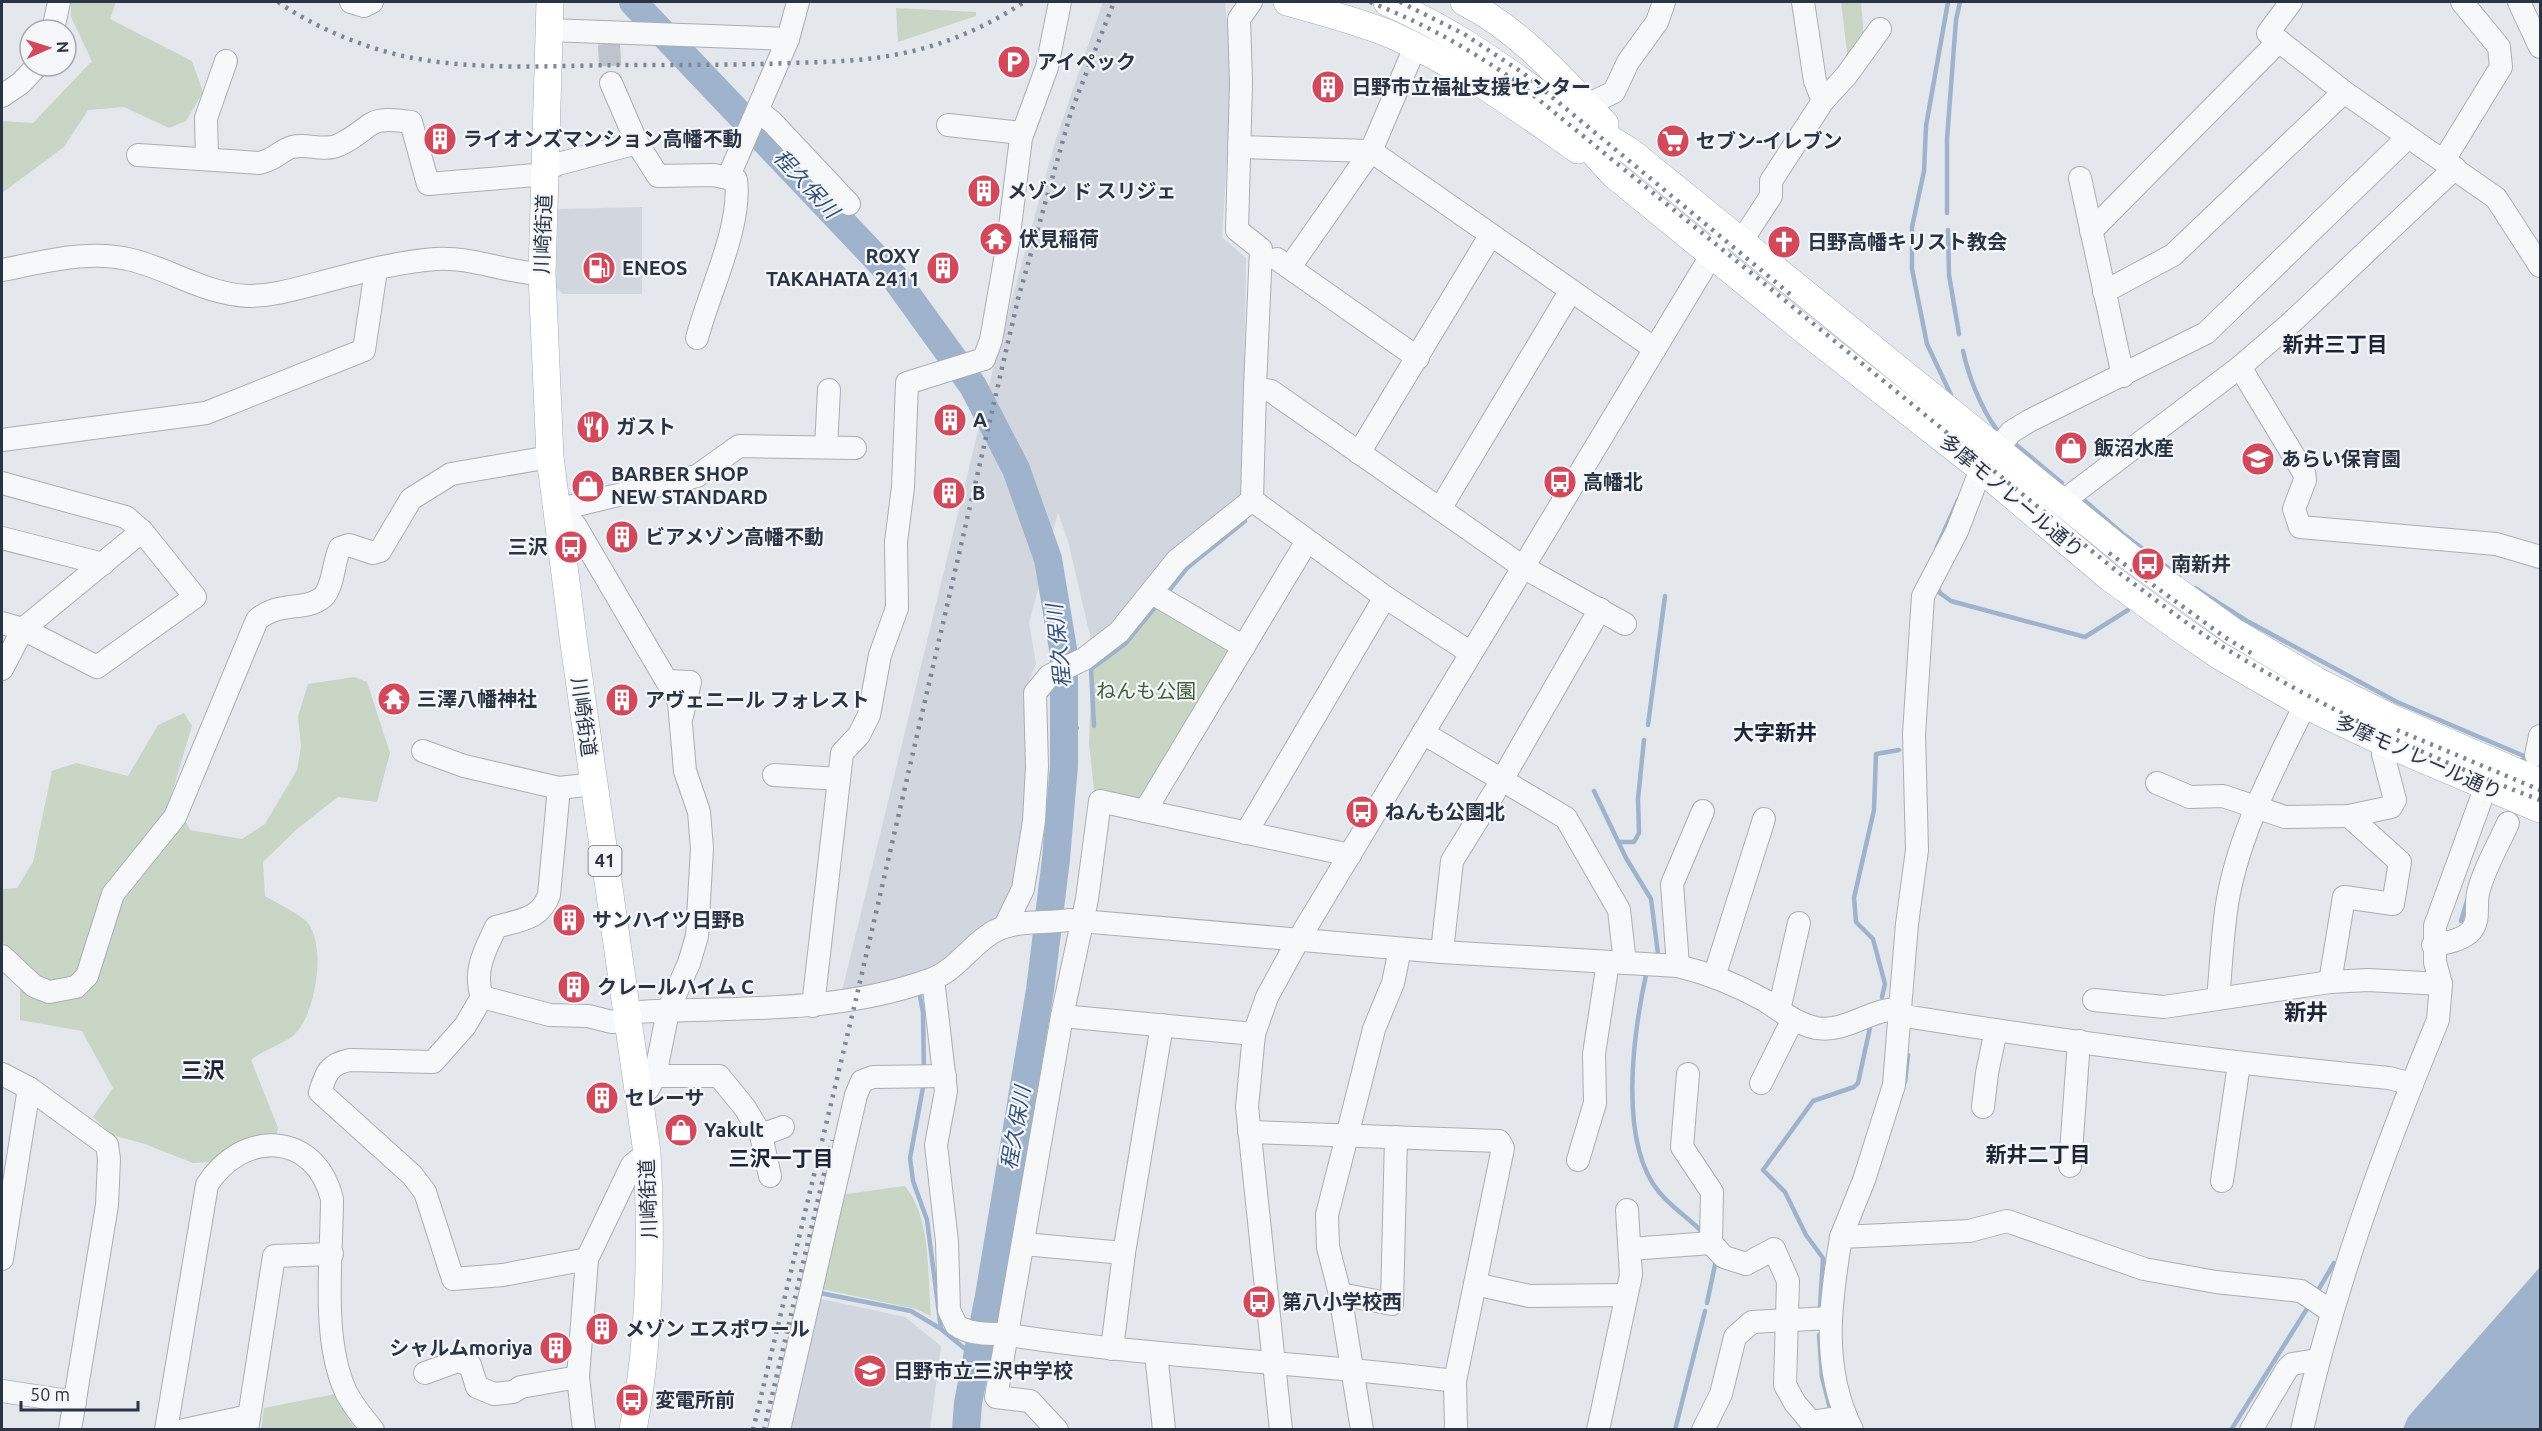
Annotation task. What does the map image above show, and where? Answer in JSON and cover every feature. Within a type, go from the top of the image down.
[{"type":"main road","name":"川崎街道","points":[[550,2],[542,274],[550,457],[627,1014],[647,1084],[650,1210],[645,1345],[633,1430]]},
{"type":"main road","points":[[1287,2],[1371,27],[1415,47],[1531,117],[1614,175]]},
{"type":"main road","name":"多摩モノレール通り","points":[[1387,2],[1431,21],[1482,52],[1542,96],[1631,152],[1734,237],[1989,459],[2136,597],[2218,655],[2305,705],[2387,744],[2490,775],[2541,782]]},
{"type":"main road","points":[[1464,2],[1519,38],[1631,152]]},
{"type":"main road","name":"多摩モノレール通り","points":[[1542,96],[1614,175],[1712,255],[1989,459],[2062,502],[2131,558],[2234,632],[2272,655],[2396,720],[2490,775],[2541,809]]},
{"type":"street","points":[[56,18],[59,2]]},
{"type":"street","points":[[351,2],[364,6],[372,2]]},
{"type":"street","points":[[728,178],[788,39],[798,2]]},
{"type":"street","points":[[813,1006],[842,753],[859,735],[869,715],[880,655],[897,608],[896,542],[903,487],[907,383],[984,359],[991,340],[1008,243],[1022,133],[1047,67],[1060,2]]},
{"type":"street","points":[[1251,2],[1239,19],[1241,83],[1237,230],[1418,358]]},
{"type":"street","points":[[1587,105],[1614,92],[1628,62],[1657,22],[1664,2]]},
{"type":"street","points":[[1803,2],[1806,34],[1815,81],[1823,101]]},
{"type":"street","points":[[2291,2],[2268,33],[2344,92],[2496,198],[2541,266]]},
{"type":"street","points":[[2062,502],[2240,367],[2292,322],[2450,164],[2501,67],[2499,46],[2462,2]]},
{"type":"street","points":[[2519,2],[2541,47]]},
{"type":"street","points":[[1281,1430],[1249,1132],[1248,1075],[1254,1034],[1267,997],[1297,942],[1712,255],[1734,237],[1771,196],[1771,180],[1823,101],[1846,76],[1880,29]]},
{"type":"street","points":[[549,30],[610,38],[639,33],[788,39]]},
{"type":"street","points":[[2091,231],[2279,41]]},
{"type":"street","points":[[1290,267],[1371,151],[1415,47]]},
{"type":"street","points":[[207,159],[206,118],[226,61]]},
{"type":"street","points":[[2,96],[26,78]]},
{"type":"street","points":[[611,83],[637,143],[658,176],[736,180],[738,196],[719,273],[697,338]]},
{"type":"street","points":[[2104,292],[2173,255],[2344,92]]},
{"type":"street","points":[[758,111],[772,122],[849,204]]},
{"type":"street","points":[[138,155],[259,163],[272,160],[293,147],[324,149],[339,145],[377,120],[389,119],[411,122],[428,184],[536,175],[558,164],[637,143]]},
{"type":"street","points":[[948,125],[1022,133]]},
{"type":"street","points":[[1688,1074],[1682,1147],[1712,1192],[1711,1243],[1724,1257],[1746,1264],[1774,1249],[1788,1281],[1785,1385],[1794,1403],[1811,1422],[1849,1423],[1837,1398],[1830,1346],[1830,1318],[1846,1237],[1894,1085],[1909,1015],[1917,850],[1914,734],[1919,628],[1923,596],[1989,459],[2011,432],[2206,333],[2408,137]]},
{"type":"street","points":[[1239,147],[1371,151],[1490,236],[1655,348]]},
{"type":"street","points":[[2080,178],[2123,376]]},
{"type":"street","points":[[1359,453],[1490,236]]},
{"type":"street","points":[[1005,926],[1023,889],[1029,853],[1037,766],[1035,693],[1049,676],[1078,662],[1119,632],[1177,560],[1251,500],[1261,249]]},
{"type":"street","points":[[2,270],[74,258],[111,256],[151,266],[206,289],[228,294],[261,296],[415,262],[453,259],[482,262],[524,274],[542,274]]},
{"type":"street","points":[[2,440],[206,413],[364,350],[376,270]]},
{"type":"street","points":[[1440,509],[1570,291]]},
{"type":"street","points":[[2240,367],[2304,473],[2305,480],[2294,508],[2300,527],[2496,544],[2541,557]]},
{"type":"street","points":[[1254,388],[1271,391],[1523,567],[1625,624]]},
{"type":"street","points":[[826,447],[829,390]]},
{"type":"street","points":[[556,510],[697,476],[739,446],[855,448]]},
{"type":"street","points":[[2,956],[34,986],[49,992],[75,987],[87,976],[114,894],[175,817],[257,620],[267,611],[277,607],[310,604],[323,596],[340,548],[349,544],[373,553],[380,551],[411,499],[452,474],[550,457]]},
{"type":"street","points":[[2,483],[126,517],[142,531],[195,597],[97,667],[23,629],[2,623]]},
{"type":"street","points":[[1251,500],[1385,597],[1471,653]]},
{"type":"street","points":[[556,510],[575,525],[679,702],[685,771],[699,812],[702,848],[697,936],[689,963],[668,1011],[647,1084],[719,1076],[745,1108],[761,1136],[770,1176]]},
{"type":"street","points":[[2,669],[23,629],[142,531]]},
{"type":"street","points":[[2,538],[103,564]]},
{"type":"street","points":[[1145,811],[1307,541]]},
{"type":"street","points":[[1152,593],[1244,647]]},
{"type":"street","points":[[1246,833],[1385,597]]},
{"type":"street","points":[[1442,952],[1452,861],[1502,780],[1600,609]]},
{"type":"street","points":[[2218,998],[2226,909],[2241,851],[2256,809],[2305,705]]},
{"type":"street","points":[[1423,733],[1566,818],[1619,910],[1617,963],[1594,1054],[1595,1103],[1578,1160]]},
{"type":"street","points":[[2157,783],[2190,797],[2223,796],[2256,809],[2303,818],[2349,816],[2391,807],[2395,800],[2383,754],[2387,744]]},
{"type":"street","points":[[423,751],[464,766],[559,788],[594,784]]},
{"type":"street","points":[[774,775],[839,779]]},
{"type":"street","points":[[2302,1430],[2317,1360],[2318,1302],[2438,1020],[2441,984],[2433,945],[2440,911],[2490,775]]},
{"type":"street","points":[[482,997],[477,984],[479,965],[496,927],[534,916],[544,909],[549,895],[559,788]]},
{"type":"street","points":[[1057,1430],[1030,1401],[996,1397],[998,1335],[1023,1244],[1062,1016],[1072,922],[1100,801],[1350,855]]},
{"type":"street","points":[[1678,966],[1672,884],[1703,811]]},
{"type":"street","points":[[2330,982],[2344,897],[2393,904],[2400,870],[2400,862],[2349,816]]},
{"type":"street","points":[[1714,977],[1764,819]]},
{"type":"street","points":[[2433,945],[2460,939],[2470,932],[2476,922],[2478,894],[2484,875],[2508,823]]},
{"type":"street","points":[[482,997],[550,1016],[588,1016],[612,1022],[619,1021],[627,1014],[813,1006],[856,999],[933,979],[982,939],[1005,926],[1031,921],[1072,922],[1297,942],[1678,966],[1714,977],[1785,1015],[1817,1028],[1854,1024],[1888,1009],[1909,1015],[1996,1030],[2240,1064],[2390,1078],[2412,1084]]},
{"type":"street","points":[[1761,1083],[1785,1015],[1799,923]]},
{"type":"street","points":[[1362,1430],[1340,1294],[1328,1247],[1327,1215],[1374,1029],[1393,983],[1401,949]]},
{"type":"street","points":[[933,979],[946,1091],[936,1146],[947,1242],[949,1310],[951,1319],[961,1328],[1058,1344],[1351,1368],[1455,1380]]},
{"type":"street","points":[[2094,1000],[2164,1007],[2330,982],[2368,980],[2441,984]]},
{"type":"street","points":[[482,997],[465,1026],[433,1062],[350,1060],[337,1063],[328,1069],[321,1092],[412,1175],[424,1192],[453,1279],[503,1275],[587,1259]]},
{"type":"street","points":[[1062,1016],[1254,1034]]},
{"type":"street","points":[[1112,1349],[1124,1253],[1162,1025]]},
{"type":"street","points":[[1983,1107],[1987,1072],[1996,1030]]},
{"type":"street","points":[[2070,1166],[2079,1041]]},
{"type":"street","points":[[2222,1181],[2240,1064]]},
{"type":"street","points":[[2,1074],[29,1088],[107,1145],[109,1159],[107,1205],[70,1430]]},
{"type":"street","points":[[779,1430],[829,1206],[856,1095],[862,1081],[873,1077],[945,1076]]},
{"type":"street","points":[[2,1259],[29,1088]]},
{"type":"street","points":[[761,1136],[783,1127]]},
{"type":"street","points":[[1249,1132],[1500,1141],[1503,1148],[1455,1380],[1456,1430]]},
{"type":"street","points":[[1340,1294],[1392,1304],[1396,1137]]},
{"type":"street","points":[[166,1430],[199,1221],[207,1185],[218,1168],[231,1157],[249,1149],[283,1146],[312,1158],[328,1182],[332,1199],[331,1324],[338,1367],[346,1391],[373,1430]]},
{"type":"street","points":[[584,1430],[578,1377],[587,1259],[632,1165],[647,1153]]},
{"type":"street","points":[[1598,1430],[1631,1275],[1627,1210]]},
{"type":"street","points":[[1846,1237],[1969,1231],[2007,1221],[2144,1269],[2318,1302]]},
{"type":"street","points":[[1630,1249],[1711,1243]]},
{"type":"street","points":[[1023,1244],[1124,1253]]},
{"type":"street","points":[[184,1430],[248,1423],[274,1256],[332,1254]]},
{"type":"street","points":[[1474,1284],[1529,1296],[1626,1295]]},
{"type":"street","points":[[1702,1430],[1721,1394],[1735,1337],[1752,1322],[1830,1318]]},
{"type":"street","points":[[425,1373],[456,1353],[470,1365],[477,1387],[494,1394],[578,1377]]},
{"type":"street","points":[[1156,1353],[1164,1430]]},
{"type":"street","points":[[2251,1430],[2287,1369],[2292,1364],[2317,1360]]},
{"type":"street","points":[[2,1391],[75,1402]]},
{"type":"shaded area","points":[[1103,2],[1225,2],[1232,81],[1222,237],[1246,258],[1242,501],[1092,644],[1068,541],[1058,513],[1029,623],[1036,664],[1027,685],[1029,750],[1018,876],[997,918],[928,971],[842,991],[995,361],[1055,142]]},
{"type":"shaded area","name":"ENEOS","points":[[642,207],[642,294],[563,294],[556,288],[558,209]]},
{"type":"shaded area","name":"日野市立三沢中学校","points":[[821,1299],[905,1317],[941,1346],[930,1429],[787,1430]]},
{"type":"green space","points":[[71,2],[116,2],[110,19],[192,61],[203,92],[186,121],[169,128],[124,107],[88,110],[64,147],[2,193],[2,121],[33,123],[92,61],[78,32],[78,18],[71,17]]},
{"type":"green space","points":[[1841,2],[1861,2],[1864,39],[1848,60]]},
{"type":"green space","points":[[896,8],[976,12],[976,16],[898,42]]},
{"type":"green space","name":"ねんも公園","points":[[1154,603],[1229,650],[1146,798],[1130,800],[1094,790],[1089,743],[1092,663]]},
{"type":"green space","points":[[354,677],[367,682],[390,753],[377,802],[338,797],[297,829],[263,862],[265,896],[305,920],[312,930],[317,960],[317,977],[313,995],[309,1011],[302,1024],[291,1037],[251,1060],[278,1128],[271,1158],[193,1163],[145,1144],[112,1135],[93,1117],[113,1088],[82,1031],[20,1020],[20,959],[2,942],[2,889],[17,888],[33,862],[52,771],[76,763],[128,776],[158,725],[184,713],[192,726],[172,793],[190,830],[242,839],[265,824],[297,770],[301,747],[298,716],[308,684]]},
{"type":"green space","points":[[905,1186],[914,1200],[924,1231],[931,1316],[916,1309],[822,1289],[839,1195]]},
{"type":"green space","points":[[335,1394],[355,1429],[261,1430],[264,1408]]},
{"type":"water","points":[[2540,1267],[2540,1429],[2403,1429],[2408,1417]]},
{"type":"waterway","name":"程久保川","points":[[633,2],[895,278],[973,386],[1016,469],[1048,559],[1064,655],[1064,765],[1056,859],[1040,990],[989,1296],[968,1403],[966,1430]]},
{"type":"waterway","points":[[1948,2],[1926,126],[1924,171],[1912,227],[1912,269],[1927,344],[1951,395]]},
{"type":"waterway","points":[[1947,213],[1947,139],[1956,20],[1960,2]]},
{"type":"waterway","points":[[1948,230],[1949,275],[1959,334]]},
{"type":"waterway","points":[[1963,351],[1976,392],[1997,430]]},
{"type":"waterway","points":[[2014,443],[2062,483]]},
{"type":"waterway","points":[[1937,547],[1958,500]]},
{"type":"waterway","points":[[2085,501],[2123,534],[2179,576]]},
{"type":"waterway","points":[[1167,593],[1187,568],[1245,521]]},
{"type":"waterway","points":[[1936,585],[1940,593],[1951,601],[2085,637],[2128,610]]},
{"type":"waterway","points":[[2195,588],[2247,621],[2397,702],[2524,756],[2523,760]]},
{"type":"waterway","points":[[1648,725],[1665,596]]},
{"type":"waterway","points":[[1094,726],[1091,669],[1125,644],[1156,606]]},
{"type":"waterway","points":[[1064,730],[1077,728]]},
{"type":"waterway","points":[[1620,842],[1634,842],[1639,833],[1638,799],[1644,740]]},
{"type":"waterway","points":[[1882,997],[1885,984],[1873,939],[1856,922],[1854,898],[1874,810],[1876,754],[1899,750]]},
{"type":"waterway","points":[[1594,791],[1626,858],[1651,899],[1658,954]]},
{"type":"waterway","points":[[2461,921],[2467,901]]},
{"type":"waterway","points":[[1647,970],[1637,1022],[1632,1084],[1633,1115],[1638,1144],[1646,1170],[1659,1192],[1702,1232]]},
{"type":"waterway","points":[[920,996],[923,1013],[924,1071]]},
{"type":"waterway","points":[[1820,1307],[1823,1258],[1806,1235],[1785,1192],[1763,1170],[1813,1101],[1854,1087],[1858,1083],[1871,1023]]},
{"type":"waterway","points":[[1905,1082],[1908,1055]]},
{"type":"waterway","points":[[924,1082],[910,1158],[913,1181],[927,1220],[941,1329],[976,1358]]},
{"type":"waterway","points":[[1707,1303],[1716,1260]]},
{"type":"waterway","points":[[2316,1294],[2334,1263]]},
{"type":"waterway","points":[[820,1293],[911,1311],[941,1329]]},
{"type":"waterway","points":[[2231,1430],[2310,1304]]},
{"type":"waterway","points":[[1675,1430],[1705,1311]]},
{"type":"waterway","points":[[1819,1335],[1822,1377],[1830,1408]]},
{"type":"tunnel","points":[[609,44],[611,83]]},
{"type":"railway","points":[[278,2],[322,27],[387,52],[431,61],[488,66],[752,64],[834,62],[876,58],[920,49],[951,39],[996,19],[1024,2]]},
{"type":"railway","points":[[753,1430],[856,999],[1018,299],[1071,112],[1114,2]]},
{"type":"railway","points":[[1370,2],[1446,38],[1517,82],[2119,573],[2196,630],[2299,691],[2378,731],[2418,750],[2540,800]]},
{"type":"railway","points":[[1400,2],[1464,34],[1523,73],[1790,294]]},
{"type":"railway","points":[[2109,553],[2226,638],[2256,656]]},
{"type":"railway","points":[[2397,730],[2540,790]]},
{"type":"railway","points":[[764,1430],[832,1140]]},
{"type":"place","name":"アイペック","points":[[1014,62]]},
{"type":"place","name":"日野市立福祉支援センター","points":[[1328,87]]},
{"type":"place","name":"ライオンズマンション高幡不動","points":[[440,139]]},
{"type":"place","name":"セブン-イレブン","points":[[1673,141]]},
{"type":"place","name":"メゾン ド スリジェ","points":[[984,191]]},
{"type":"place","name":"伏見稲荷","points":[[996,239]]},
{"type":"place","name":"日野高幡キリスト教会","points":[[1784,242]]},
{"type":"place","name":"ENEOS","points":[[599,268]]},
{"type":"place","name":"ROXY TAKAHATA 2411","points":[[943,268]]},
{"type":"place","name":"A","points":[[950,420]]},
{"type":"place","name":"ガスト","points":[[593,427]]},
{"type":"place","name":"飯沼水産","points":[[2071,448]]},
{"type":"place","name":"あらい保育園","points":[[2258,459]]},
{"type":"place","name":"高幡北","points":[[1560,482]]},
{"type":"place","name":"BARBER SHOP NEW STANDARD","points":[[588,486]]},
{"type":"place","name":"B","points":[[949,493]]},
{"type":"place","name":"ビアメゾン高幡不動","points":[[622,537]]},
{"type":"place","name":"三沢","points":[[571,547]]},
{"type":"place","name":"南新井","points":[[2148,564]]},
{"type":"place","name":"三澤八幡神社","points":[[394,699]]},
{"type":"place","name":"アヴェニール フォレスト","points":[[622,700]]},
{"type":"place","name":"ねんも公園北","points":[[1362,812]]},
{"type":"place","name":"サンハイツ日野B","points":[[569,920]]},
{"type":"place","name":"クレールハイム C","points":[[574,987]]},
{"type":"place","name":"セレーサ","points":[[602,1098]]},
{"type":"place","name":"Yakult","points":[[681,1130]]},
{"type":"place","name":"第八小学校西","points":[[1259,1302]]},
{"type":"place","name":"メゾン エスポワール","points":[[602,1329]]},
{"type":"place","name":"シャルムmoriya","points":[[556,1348]]},
{"type":"place","name":"日野市立三沢中学校","points":[[870,1371]]},
{"type":"place","name":"変電所前","points":[[632,1400]]},
{"type":"district","name":"新井三丁目","points":[[2335,345]]},
{"type":"district","name":"大字新井","points":[[1775,733]]},
{"type":"district","name":"新井","points":[[2306,1012]]},
{"type":"district","name":"三沢","points":[[203,1070]]},
{"type":"district","name":"新井二丁目","points":[[2038,1155]]},
{"type":"district","name":"三沢一丁目","points":[[781,1159]]}]
